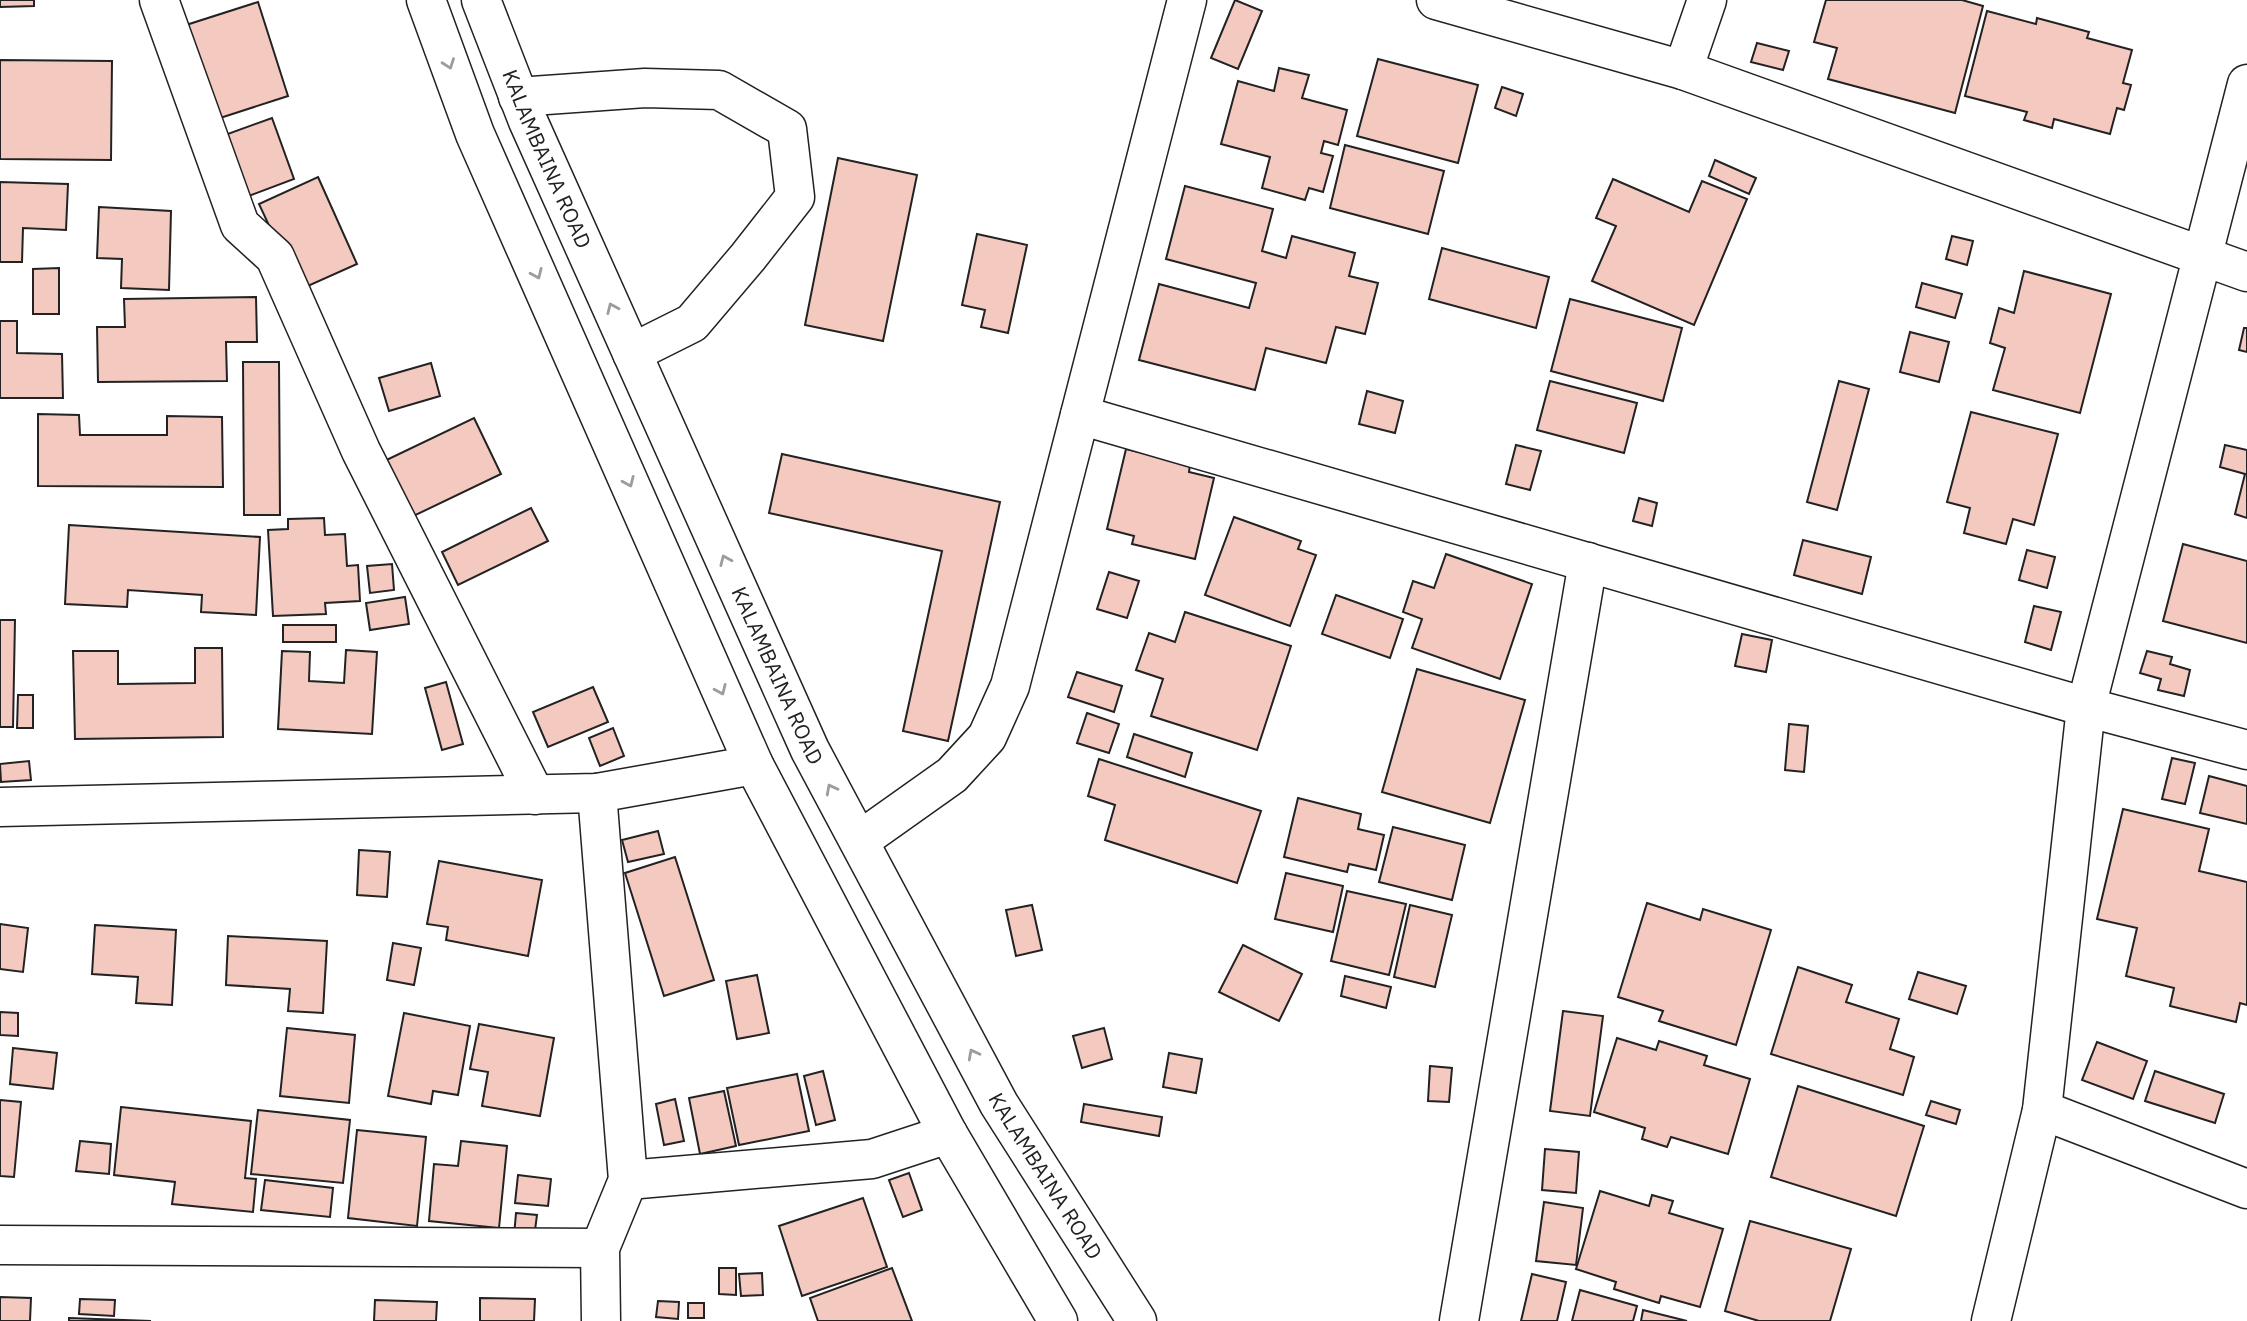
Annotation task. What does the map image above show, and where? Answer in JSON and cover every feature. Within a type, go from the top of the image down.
[{"type":"street","points":[[159,0],[240,225],[275,257],[361,451],[535,795]]},
{"type":"street","points":[[426,0],[475,134],[754,765],[948,1134],[1058,1321]]},
{"type":"street","name":"KALAMBAINA ROAD","points":[[481,0],[518,97],[810,750],[999,1104],[1137,1321]]},
{"type":"street","points":[[859,841],[952,775],[987,737],[1010,686],[1187,0]]},
{"type":"street","points":[[1436,0],[1683,70],[2247,272]]},
{"type":"street","points":[[1683,70],[1707,0]]},
{"type":"street","points":[[1991,1321],[2042,1110],[2086,707],[2247,84]]},
{"type":"street","points":[[518,97],[645,88],[719,90],[787,128],[795,197],[692,323],[632,353]]},
{"type":"street","points":[[1080,415],[2086,707],[2247,751]]},
{"type":"street","points":[[1459,1321],[1588,562]]},
{"type":"street","points":[[0,807],[597,793],[754,765]]},
{"type":"street","points":[[597,793],[628,1180],[600,1248],[601,1321]]},
{"type":"street","points":[[2042,1110],[2247,1189]]},
{"type":"street","points":[[628,1180],[872,1158],[948,1134]]},
{"type":"street","points":[[0,1245],[600,1248]]},
{"type":"building","points":[[0,0],[34,0],[34,6],[0,7]]},
{"type":"building","points":[[1235,0],[1262,11],[1238,69],[1211,58]]},
{"type":"building","points":[[1826,0],[1962,0],[1983,6],[1955,113],[1828,79],[1837,48],[1814,42]]},
{"type":"building","points":[[258,2],[288,96],[214,120],[183,26]]},
{"type":"building","points":[[1987,11],[2036,24],[2037,18],[2089,32],[2087,38],[2132,50],[2123,83],[2131,85],[2124,110],[2117,108],[2110,134],[2054,119],[2052,128],[2024,120],[2027,112],[1965,96]]},
{"type":"building","points":[[1757,43],[1789,51],[1783,70],[1751,62]]},
{"type":"building","points":[[1378,59],[1478,85],[1458,163],[1357,136]]},
{"type":"building","points":[[0,60],[112,61],[111,160],[0,159]]},
{"type":"building","points":[[1279,68],[1309,75],[1302,98],[1347,110],[1338,145],[1324,141],[1321,153],[1333,156],[1323,192],[1309,188],[1305,200],[1262,188],[1270,157],[1221,144],[1238,81],[1274,91]]},
{"type":"building","points":[[1502,87],[1523,94],[1516,116],[1495,108]]},
{"type":"building","points":[[272,118],[294,179],[246,197],[222,136]]},
{"type":"building","points":[[1345,145],[1444,171],[1428,234],[1330,208]]},
{"type":"building","points":[[838,158],[917,175],[883,341],[805,325]]},
{"type":"building","points":[[1715,160],[1756,178],[1749,194],[1709,176]]},
{"type":"building","points":[[318,177],[357,264],[299,290],[259,204]]},
{"type":"building","points":[[1613,179],[1689,212],[1702,181],[1747,199],[1694,325],[1592,281],[1616,226],[1596,218]]},
{"type":"building","points":[[0,182],[68,184],[66,230],[23,228],[22,262],[0,262]]},
{"type":"building","points":[[1185,186],[1273,209],[1262,251],[1286,258],[1292,236],[1355,253],[1349,276],[1378,283],[1365,334],[1336,327],[1326,363],[1266,348],[1255,390],[1139,360],[1159,284],[1249,308],[1256,283],[1166,259]]},
{"type":"building","points":[[99,207],[171,211],[169,290],[121,288],[122,259],[97,258]]},
{"type":"building","points":[[977,234],[1027,245],[1008,333],[981,327],[985,310],[962,305]]},
{"type":"building","points":[[1952,236],[1973,241],[1967,265],[1946,259]]},
{"type":"building","points":[[1442,248],[1549,277],[1536,328],[1429,299]]},
{"type":"building","points":[[59,268],[59,314],[33,314],[33,269]]},
{"type":"building","points":[[2024,271],[2111,294],[2080,413],[1993,390],[2005,348],[1990,343],[1999,308],[2014,313]]},
{"type":"building","points":[[1922,283],[1962,294],[1955,318],[1916,307]]},
{"type":"building","points":[[256,297],[257,342],[226,342],[227,381],[98,382],[97,327],[125,327],[124,299]]},
{"type":"building","points":[[1570,299],[1682,328],[1663,401],[1551,371]]},
{"type":"building","points":[[0,321],[17,321],[17,353],[62,354],[63,398],[0,398]]},
{"type":"building","points":[[2244,328],[2247,328],[2247,352],[2239,350]]},
{"type":"building","points":[[1910,332],[1949,342],[1939,382],[1900,372]]},
{"type":"building","points":[[243,362],[279,362],[280,515],[244,515]]},
{"type":"building","points":[[431,363],[440,396],[389,411],[379,378]]},
{"type":"building","points":[[1550,381],[1637,403],[1624,453],[1537,430]]},
{"type":"building","points":[[1839,381],[1869,389],[1837,510],[1807,502]]},
{"type":"building","points":[[1367,391],[1403,401],[1395,433],[1359,424]]},
{"type":"building","points":[[1971,412],[2058,434],[2034,525],[2013,519],[2006,544],[1964,533],[1970,508],[1947,502]]},
{"type":"building","points":[[38,414],[79,415],[80,435],[167,435],[167,416],[222,417],[223,487],[38,486]]},
{"type":"building","points":[[474,418],[501,474],[403,521],[376,465]]},
{"type":"building","points":[[1516,445],[1541,451],[1530,490],[1506,484]]},
{"type":"building","points":[[2225,445],[2247,450],[2247,518],[2235,514],[2245,474],[2220,467]]},
{"type":"building","points":[[1126,449],[1190,464],[1189,472],[1214,478],[1195,559],[1132,544],[1134,536],[1107,529]]},
{"type":"building","points":[[782,454],[1000,502],[948,741],[903,731],[942,551],[769,513]]},
{"type":"building","points":[[1639,498],[1657,503],[1652,526],[1633,521]]},
{"type":"building","points":[[531,508],[548,541],[458,585],[442,552]]},
{"type":"building","points":[[1234,517],[1301,541],[1298,549],[1316,555],[1290,626],[1205,595]]},
{"type":"building","points":[[324,518],[325,535],[345,534],[347,566],[358,565],[360,601],[325,603],[326,614],[273,616],[268,530],[288,529],[288,519]]},
{"type":"building","points":[[69,525],[260,537],[256,615],[201,612],[202,595],[128,590],[127,607],[65,604]]},
{"type":"building","points":[[1803,540],[1871,557],[1862,594],[1794,575]]},
{"type":"building","points":[[2183,544],[2247,561],[2247,643],[2163,621]]},
{"type":"building","points":[[2027,550],[2055,557],[2047,588],[2019,580]]},
{"type":"building","points":[[1446,554],[1532,584],[1500,679],[1412,648],[1422,619],[1403,612],[1413,581],[1434,588]]},
{"type":"building","points":[[392,564],[394,590],[370,593],[367,566]]},
{"type":"building","points":[[1109,572],[1139,581],[1127,618],[1097,609]]},
{"type":"building","points":[[1336,595],[1403,619],[1390,658],[1322,634]]},
{"type":"building","points":[[405,597],[409,624],[370,630],[366,603]]},
{"type":"building","points":[[2034,606],[2061,612],[2051,650],[2025,642]]},
{"type":"building","points":[[1185,612],[1291,646],[1257,750],[1151,716],[1163,679],[1136,670],[1149,633],[1175,642]]},
{"type":"building","points":[[0,620],[15,620],[13,727],[0,727]]},
{"type":"building","points":[[283,625],[336,625],[336,642],[283,642]]},
{"type":"building","points":[[1742,634],[1772,640],[1766,672],[1735,666]]},
{"type":"building","points":[[195,648],[222,648],[223,737],[75,739],[73,651],[118,651],[118,684],[195,683]]},
{"type":"building","points":[[346,650],[377,652],[372,734],[278,729],[282,651],[310,652],[309,681],[344,683]]},
{"type":"building","points":[[2147,651],[2172,657],[2170,664],[2190,670],[2184,696],[2158,690],[2161,679],[2140,673]]},
{"type":"building","points":[[1417,669],[1525,700],[1490,823],[1382,792]]},
{"type":"building","points":[[1077,672],[1122,686],[1114,712],[1068,697]]},
{"type":"building","points":[[446,682],[463,744],[442,750],[425,688]]},
{"type":"building","points":[[593,687],[608,722],[548,747],[533,712]]},
{"type":"building","points":[[18,695],[33,695],[33,728],[17,728]]},
{"type":"building","points":[[1087,713],[1119,724],[1109,753],[1077,743]]},
{"type":"building","points":[[1789,724],[1808,726],[1804,772],[1785,770]]},
{"type":"building","points":[[613,728],[624,756],[600,766],[589,738]]},
{"type":"building","points":[[1134,734],[1192,753],[1185,777],[1127,757]]},
{"type":"building","points":[[2172,758],[2195,763],[2185,804],[2162,799]]},
{"type":"building","points":[[1099,759],[1261,811],[1237,883],[1105,840],[1115,805],[1088,796]]},
{"type":"building","points":[[29,761],[31,780],[1,782],[0,764]]},
{"type":"building","points":[[2209,776],[2247,786],[2247,824],[2200,813]]},
{"type":"building","points":[[1298,798],[1361,814],[1358,829],[1384,835],[1376,870],[1349,864],[1347,872],[1284,857]]},
{"type":"building","points":[[2123,809],[2209,829],[2199,871],[2247,882],[2247,1005],[2240,1003],[2236,1022],[2170,1006],[2174,988],[2126,976],[2137,928],[2097,919]]},
{"type":"building","points":[[1393,827],[1465,845],[1452,900],[1379,882]]},
{"type":"building","points":[[658,831],[664,854],[628,862],[622,840]]},
{"type":"building","points":[[359,850],[390,852],[387,897],[357,895]]},
{"type":"building","points":[[675,857],[714,980],[664,996],[625,873]]},
{"type":"building","points":[[439,861],[542,880],[528,956],[446,940],[448,927],[427,924]]},
{"type":"building","points":[[1286,873],[1343,886],[1333,932],[1275,919]]},
{"type":"building","points":[[1347,891],[1406,904],[1389,975],[1331,961]]},
{"type":"building","points":[[1647,903],[1700,920],[1703,909],[1771,930],[1736,1045],[1659,1021],[1663,1011],[1618,997]]},
{"type":"building","points":[[1032,905],[1042,950],[1016,956],[1006,910]]},
{"type":"building","points":[[1410,905],[1452,915],[1435,987],[1394,977]]},
{"type":"building","points":[[0,924],[28,928],[23,972],[0,969]]},
{"type":"building","points":[[95,925],[176,930],[172,1005],[136,1003],[138,977],[92,974]]},
{"type":"building","points":[[228,936],[327,941],[323,1013],[288,1011],[290,989],[226,985]]},
{"type":"building","points":[[393,943],[421,948],[414,985],[387,980]]},
{"type":"building","points":[[1243,945],[1302,974],[1279,1021],[1219,992]]},
{"type":"building","points":[[1798,967],[1852,985],[1846,1002],[1899,1019],[1890,1049],[1914,1057],[1903,1095],[1771,1054]]},
{"type":"building","points":[[1918,972],[1966,986],[1957,1014],[1909,999]]},
{"type":"building","points":[[757,975],[769,1033],[737,1039],[726,981]]},
{"type":"building","points":[[1345,976],[1391,987],[1386,1008],[1341,996]]},
{"type":"building","points":[[1563,1011],[1603,1016],[1590,1116],[1550,1111]]},
{"type":"building","points":[[0,1012],[18,1013],[18,1036],[0,1035]]},
{"type":"building","points":[[404,1013],[470,1026],[458,1095],[433,1091],[431,1104],[388,1096]]},
{"type":"building","points":[[479,1024],[554,1038],[540,1116],[482,1106],[488,1072],[470,1069]]},
{"type":"building","points":[[287,1028],[355,1035],[349,1103],[280,1096]]},
{"type":"building","points":[[1104,1028],[1112,1059],[1082,1068],[1073,1036]]},
{"type":"building","points":[[1617,1038],[1656,1050],[1659,1041],[1707,1056],[1704,1065],[1750,1079],[1728,1154],[1671,1137],[1667,1147],[1642,1139],[1645,1128],[1594,1112]]},
{"type":"building","points":[[2097,1042],[2147,1061],[2133,1099],[2082,1080]]},
{"type":"building","points":[[13,1048],[57,1053],[53,1089],[10,1084]]},
{"type":"building","points":[[1169,1053],[1202,1059],[1196,1093],[1163,1087]]},
{"type":"building","points":[[1430,1066],[1452,1068],[1449,1102],[1428,1101]]},
{"type":"building","points":[[823,1071],[835,1120],[816,1125],[804,1076]]},
{"type":"building","points":[[2155,1071],[2224,1094],[2215,1123],[2145,1101]]},
{"type":"building","points":[[797,1074],[809,1131],[739,1145],[727,1088]]},
{"type":"building","points":[[1798,1086],[1924,1126],[1896,1216],[1771,1177]]},
{"type":"building","points":[[724,1091],[736,1146],[700,1154],[689,1098]]},
{"type":"building","points":[[675,1099],[684,1141],[664,1145],[656,1104]]},
{"type":"building","points":[[0,1100],[21,1102],[14,1177],[0,1176]]},
{"type":"building","points":[[1931,1101],[1960,1110],[1956,1124],[1926,1115]]},
{"type":"building","points":[[1084,1104],[1162,1117],[1159,1136],[1081,1122]]},
{"type":"building","points":[[121,1107],[251,1121],[245,1178],[256,1179],[253,1212],[172,1204],[175,1182],[114,1175]]},
{"type":"building","points":[[258,1110],[350,1120],[343,1183],[251,1174]]},
{"type":"building","points":[[357,1130],[426,1137],[417,1226],[348,1218]]},
{"type":"building","points":[[80,1141],[111,1144],[109,1174],[76,1171]]},
{"type":"building","points":[[461,1141],[507,1146],[499,1228],[429,1221],[434,1164],[458,1166]]},
{"type":"building","points":[[1545,1149],[1579,1152],[1576,1193],[1542,1190]]},
{"type":"building","points":[[909,1173],[922,1210],[903,1217],[889,1180]]},
{"type":"building","points":[[518,1175],[551,1179],[548,1206],[515,1203]]},
{"type":"building","points":[[265,1180],[333,1188],[330,1217],[261,1210]]},
{"type":"building","points":[[1600,1191],[1649,1206],[1652,1195],[1673,1201],[1669,1213],[1723,1229],[1700,1307],[1661,1296],[1659,1303],[1614,1289],[1616,1282],[1576,1269]]},
{"type":"building","points":[[863,1198],[887,1267],[802,1296],[779,1226]]},
{"type":"building","points":[[1544,1202],[1583,1208],[1576,1265],[1536,1261]]},
{"type":"building","points":[[516,1213],[537,1215],[534,1238],[514,1236]]},
{"type":"building","points":[[1750,1221],[1851,1249],[1830,1321],[1759,1321],[1725,1311]]},
{"type":"building","points":[[719,1268],[736,1268],[736,1295],[719,1294]]},
{"type":"building","points":[[892,1268],[912,1321],[818,1321],[810,1298]]},
{"type":"building","points":[[762,1273],[763,1295],[741,1296],[739,1274]]},
{"type":"building","points":[[1532,1274],[1566,1282],[1557,1321],[1521,1321]]},
{"type":"building","points":[[1580,1290],[1637,1306],[1633,1321],[1572,1321]]},
{"type":"building","points":[[0,1297],[31,1298],[30,1321],[0,1321]]},
{"type":"building","points":[[480,1298],[535,1299],[534,1321],[480,1321]]},
{"type":"building","points":[[80,1299],[115,1300],[114,1316],[79,1314]]},
{"type":"building","points":[[375,1300],[437,1302],[436,1321],[374,1321]]},
{"type":"building","points":[[658,1301],[679,1302],[678,1319],[656,1317]]},
{"type":"building","points":[[688,1303],[704,1303],[704,1318],[688,1318]]},
{"type":"building","points":[[1643,1310],[1687,1321],[1641,1321]]},
{"type":"building","points":[[69,1318],[151,1321],[69,1321]]}]
